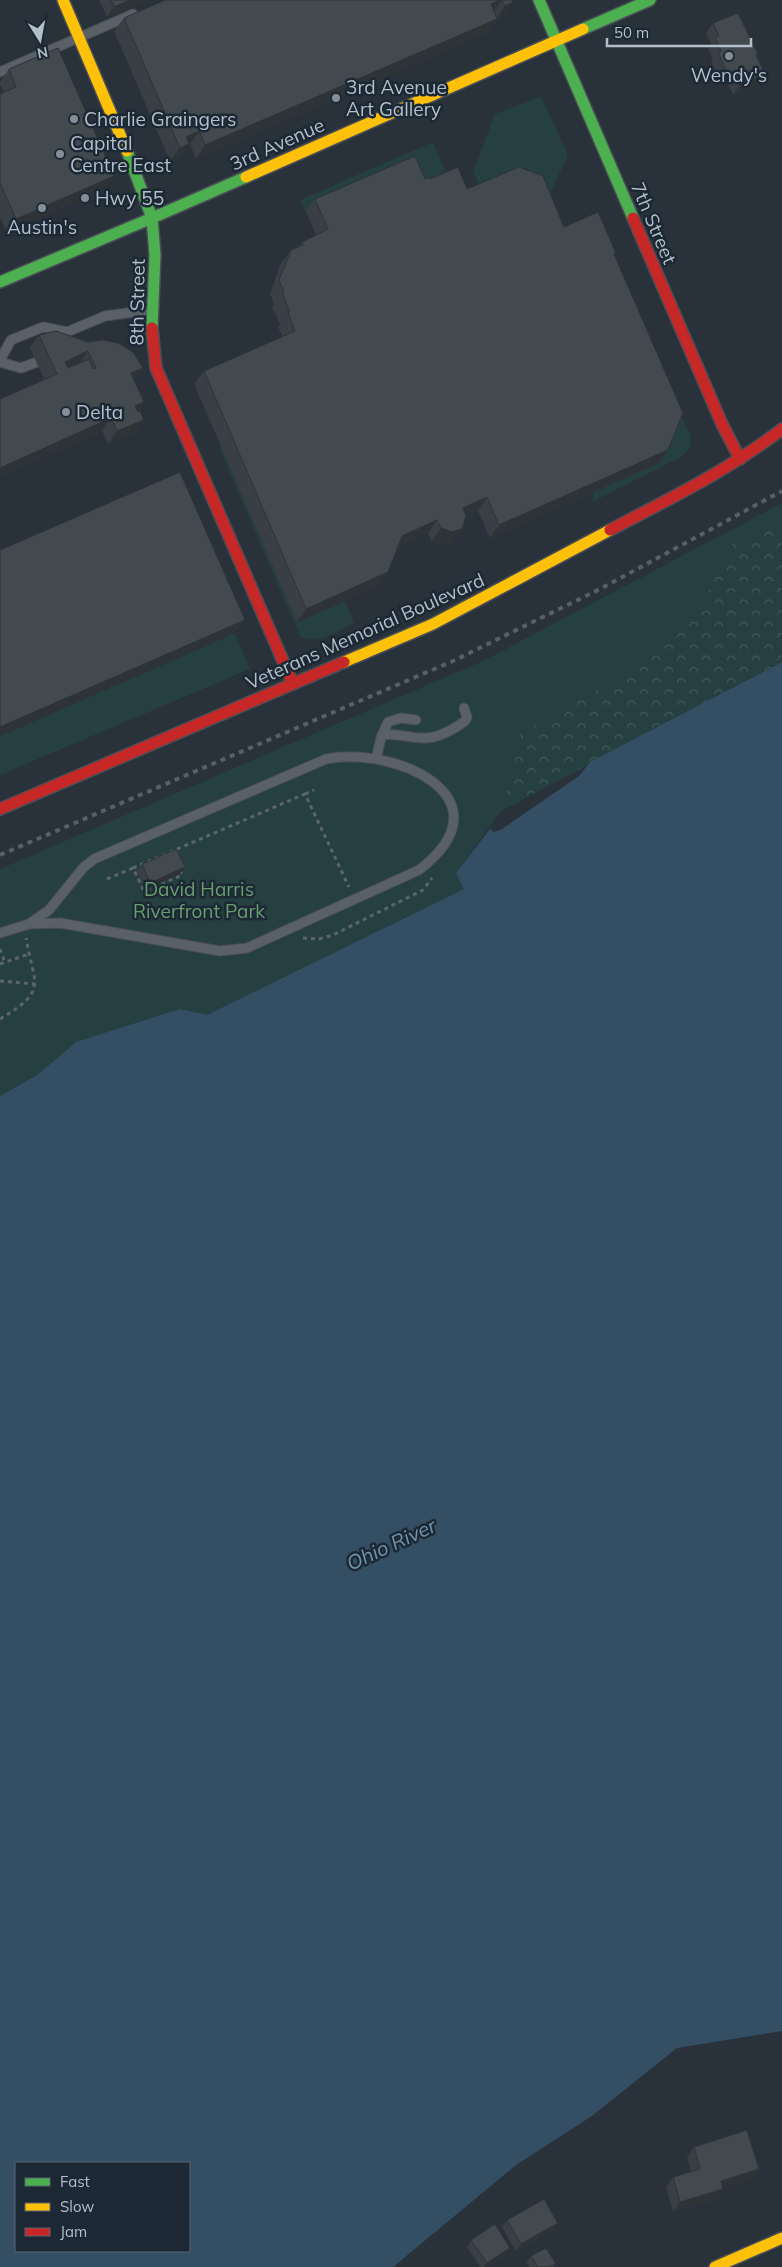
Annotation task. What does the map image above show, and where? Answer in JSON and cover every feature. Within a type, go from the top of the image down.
[{"type":"main road","name":"8th Street","points":[[63,0],[142,187],[152,218],[156,255],[151,349],[156,368],[293,684]]},
{"type":"main road","name":"7th Street","points":[[539,0],[718,414],[740,459]]},
{"type":"main road","name":"3rd Avenue","points":[[0,282],[152,218],[650,0]]},
{"type":"main road","name":"Veterans Memorial Boulevard","points":[[0,809],[394,642],[471,605],[681,494],[740,459],[782,429]]},
{"type":"main road","points":[[715,2267],[782,2238]]},
{"type":"lane","points":[[0,72],[140,11]]},
{"type":"lane","points":[[36,362],[21,368],[0,361],[12,340],[43,327],[65,336],[105,316],[152,309]]},
{"type":"lane","points":[[382,736],[399,734],[424,739],[439,735],[465,721],[466,712],[464,708]]},
{"type":"lane","points":[[376,759],[388,722],[394,719],[416,720]]},
{"type":"lane","points":[[0,933],[29,924],[60,923],[220,951],[234,951],[247,948],[419,870],[434,860],[448,840],[453,826],[452,803],[442,788],[425,777],[399,766],[376,759],[349,756],[326,759],[94,859],[83,868],[49,910],[29,924]]},
{"type":"path","points":[[107,879],[314,790]]},
{"type":"path","points":[[305,794],[342,872]]},
{"type":"path","points":[[172,851],[176,859]]},
{"type":"path","points":[[133,868],[144,892],[182,874],[179,867]]},
{"type":"path","points":[[0,1019],[23,1005],[31,997],[36,984],[36,974],[29,954],[26,935]]},
{"type":"path","points":[[0,949],[5,963]]},
{"type":"path","points":[[0,964],[29,954]]},
{"type":"path","points":[[0,982],[36,984]]},
{"type":"green space","points":[[541,96],[568,155],[542,211],[482,192],[473,171],[495,114]]},
{"type":"green space","points":[[433,142],[449,180],[421,192],[405,169],[306,212],[300,200]]},
{"type":"green space","points":[[660,365],[691,437],[690,448],[681,457],[592,502],[594,491]]},
{"type":"green space","points":[[222,449],[297,622],[345,601],[354,623],[320,639],[306,639],[300,636],[220,450]]},
{"type":"green space","name":"David Harris Riverfront Park","points":[[782,503],[782,654],[504,798],[501,811],[457,872],[465,889],[207,1016],[76,1042],[37,1075],[0,1096],[0,869],[483,661]]},
{"type":"green space","points":[[782,525],[782,662],[501,811],[520,733],[612,681],[697,616],[731,545]]},
{"type":"green space","points":[[235,633],[250,669],[0,775],[0,736]]},
{"type":"water","name":"Ohio River","points":[[782,662],[782,2031],[677,2048],[592,2116],[516,2165],[393,2267],[0,2267],[0,1096],[37,1075],[76,1042],[180,1009],[207,1015],[464,889],[456,873],[490,829],[494,832],[502,829],[579,776],[590,762]]},
{"type":"building","points":[[111,0],[130,0],[114,7]]},
{"type":"building","points":[[165,0],[501,0],[491,4],[497,19],[205,145],[199,131],[186,137],[189,144],[180,148],[124,18]]},
{"type":"building","points":[[502,0],[512,0],[513,2],[505,6]]},
{"type":"building","name":"Wendy's","points":[[738,13],[758,54],[756,55],[765,74],[740,85],[734,72],[728,75],[718,52],[721,51],[715,37],[719,36],[713,23]]},
{"type":"building","points":[[58,48],[114,176],[16,219],[0,183],[0,94],[16,87],[9,69]]},
{"type":"building","points":[[415,156],[425,179],[429,177],[430,179],[458,167],[467,189],[519,167],[543,176],[564,227],[598,212],[616,253],[614,254],[683,413],[668,450],[499,525],[487,497],[463,508],[466,516],[462,529],[452,532],[441,528],[437,520],[402,536],[388,572],[306,609],[204,371],[295,331],[279,280],[291,250],[303,245],[302,242],[328,229],[315,199]]},
{"type":"building","name":"Delta","points":[[56,331],[88,342],[103,340],[118,343],[133,352],[143,368],[131,373],[144,402],[135,406],[138,412],[140,411],[144,420],[117,431],[111,418],[0,468],[0,399],[57,374],[39,335]],"holes":[[[88,351],[96,368],[93,369],[89,359],[68,368],[65,362]]]},
{"type":"building","points":[[180,472],[245,620],[0,727],[0,550]]},
{"type":"building","points":[[176,849],[185,867],[150,883],[142,864]]},
{"type":"building","points":[[747,2130],[759,2169],[721,2181],[723,2189],[680,2202],[673,2177],[700,2169],[694,2147]]},
{"type":"building","points":[[544,2199],[558,2223],[521,2244],[507,2220]]},
{"type":"building","points":[[495,2224],[510,2248],[487,2263],[471,2240]]},
{"type":"building","points":[[546,2248],[556,2264],[550,2267],[538,2267],[531,2256]]},
{"type":"railway","points":[[0,855],[453,661],[600,589],[782,491]]},
{"type":"traffic: fast","points":[[539,0],[633,218]]},
{"type":"traffic: fast","points":[[583,29],[650,0]]},
{"type":"traffic: fast","points":[[0,282],[152,218],[127,151]]},
{"type":"traffic: fast","points":[[152,328],[155,255],[152,218],[246,177]]},
{"type":"traffic: slow","points":[[63,0],[127,151]]},
{"type":"traffic: slow","points":[[246,177],[583,29]]},
{"type":"traffic: slow","points":[[344,662],[433,624],[610,530]]},
{"type":"traffic: slow","points":[[715,2267],[782,2238]]},
{"type":"traffic: jam","points":[[633,218],[722,424],[740,459]]},
{"type":"traffic: jam","points":[[152,328],[156,368],[293,684]]},
{"type":"traffic: jam","points":[[610,530],[720,471],[782,429]]},
{"type":"traffic: jam","points":[[0,809],[344,662]]},
{"type":"place","name":"Wendy's","points":[[729,56]]},
{"type":"place","name":"3rd Avenue Art Gallery","points":[[336,98]]},
{"type":"place","name":"Charlie Graingers","points":[[74,119]]},
{"type":"place","name":"Capital Centre East","points":[[60,154]]},
{"type":"place","name":"Hwy 55","points":[[85,198]]},
{"type":"place","name":"Austin's","points":[[42,208]]},
{"type":"place","name":"Delta","points":[[66,412]]}]
